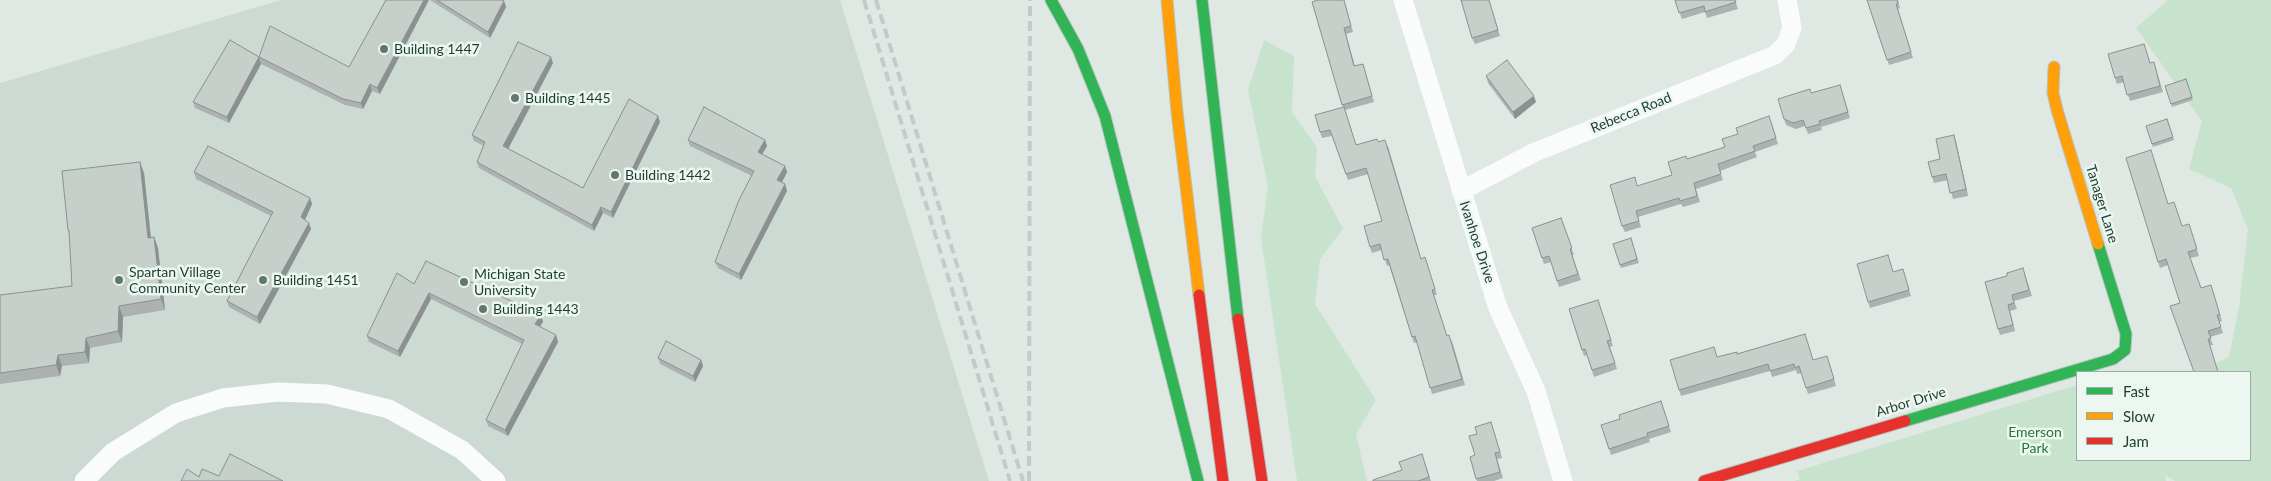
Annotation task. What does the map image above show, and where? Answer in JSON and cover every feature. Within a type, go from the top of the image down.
[{"type":"main road","points":[[1051,0],[1078,49],[1093,82],[1113,146],[1198,481]]},
{"type":"main road","points":[[1167,0],[1183,160],[1209,382],[1223,481]]},
{"type":"main road","points":[[1202,0],[1241,348],[1262,481]]},
{"type":"main road","name":"Tanager Lane","points":[[2054,67],[2053,93],[2057,110],[2126,334],[2125,350]]},
{"type":"main road","name":"Arbor Drive","points":[[1704,481],[2113,359],[2125,350]]},
{"type":"street","name":"Ivanhoe Drive","points":[[1403,0],[1498,308],[1536,391],[1563,481]]},
{"type":"street","name":"Rebecca Road","points":[[1461,192],[1533,153],[1775,55],[1786,44],[1792,28],[1787,0]]},
{"type":"street","points":[[84,481],[113,452],[176,413],[223,398],[278,392],[327,394],[389,409],[462,450],[496,481]]},
{"type":"shaded area","name":"Michigan State University","points":[[281,0],[840,0],[989,481],[0,481],[0,83]]},
{"type":"green space","name":"Emerson Park","points":[[2168,0],[2271,0],[2271,481],[2175,481],[2165,475],[2166,481],[1794,481],[1800,479],[1797,471],[2076,385],[2076,461],[2251,461],[2251,371],[2198,371],[2229,357],[2239,307],[2248,229],[2231,188],[2189,169],[2202,121],[2136,28]]},
{"type":"green space","points":[[1264,40],[1294,56],[1292,112],[1317,147],[1315,176],[1343,229],[1320,259],[1315,304],[1376,400],[1356,434],[1367,481],[1297,481],[1261,238],[1268,186],[1248,90]]},
{"type":"building","points":[[386,0],[424,0],[377,88],[370,84],[361,103],[343,99],[259,57],[270,26],[349,67]]},
{"type":"building","points":[[437,0],[502,0],[504,1],[488,32]]},
{"type":"building","points":[[1317,0],[1344,0],[1351,26],[1344,28],[1354,66],[1363,64],[1372,96],[1342,105],[1312,2]]},
{"type":"building","points":[[1461,0],[1489,0],[1498,30],[1472,38]]},
{"type":"building","points":[[1675,0],[1735,0],[1736,2],[1705,12],[1704,6],[1679,13]]},
{"type":"building","points":[[1867,0],[1897,0],[1898,3],[1896,4],[1911,52],[1887,60]]},
{"type":"building","points":[[230,40],[259,57],[227,117],[193,102]]},
{"type":"building","points":[[518,42],[551,57],[503,146],[583,188],[629,99],[658,116],[611,212],[601,207],[592,225],[477,162],[485,142],[472,135]]},
{"type":"building","points":[[2144,44],[2150,63],[2154,62],[2160,86],[2127,95],[2122,76],[2115,78],[2108,54]]},
{"type":"building","points":[[1507,60],[1534,96],[1513,112],[1486,76]]},
{"type":"building","points":[[2186,79],[2192,97],[2171,104],[2165,86]]},
{"type":"building","points":[[1840,85],[1848,112],[1819,121],[1820,124],[1806,128],[1803,120],[1793,123],[1784,119],[1778,99],[1810,89],[1811,93]]},
{"type":"building","points":[[704,107],[765,140],[758,152],[785,166],[777,180],[785,184],[739,274],[715,262],[739,200],[754,171],[688,140]]},
{"type":"building","points":[[1344,107],[1356,145],[1377,139],[1378,142],[1385,140],[1421,259],[1425,257],[1435,289],[1432,290],[1447,336],[1449,335],[1462,379],[1430,388],[1415,336],[1412,337],[1388,259],[1384,260],[1380,244],[1370,247],[1364,226],[1382,221],[1366,168],[1346,174],[1330,130],[1320,132],[1315,115]]},
{"type":"building","points":[[1769,116],[1776,138],[1753,146],[1755,151],[1718,164],[1721,174],[1694,183],[1697,196],[1680,201],[1679,198],[1636,211],[1639,221],[1622,226],[1610,185],[1635,177],[1637,186],[1672,175],[1668,162],[1686,156],[1687,159],[1725,147],[1722,139],[1738,134],[1736,128]]},
{"type":"building","points":[[2167,119],[2173,137],[2152,144],[2146,126]]},
{"type":"building","points":[[1954,135],[1966,189],[1950,193],[1946,174],[1932,177],[1928,162],[1940,159],[1936,139]]},
{"type":"building","points":[[208,146],[310,198],[301,217],[309,223],[257,317],[227,301],[273,212],[194,172]]},
{"type":"building","points":[[2151,150],[2168,204],[2174,202],[2182,226],[2189,224],[2197,249],[2188,252],[2201,288],[2211,285],[2220,315],[2217,315],[2221,327],[2208,331],[2211,338],[2208,339],[2218,371],[2194,371],[2170,306],[2180,303],[2166,259],[2158,262],[2126,158]]},
{"type":"building","name":"Spartan Village Community Center","points":[[140,162],[148,238],[154,237],[161,299],[119,306],[118,331],[86,338],[85,352],[58,355],[56,365],[0,373],[0,295],[72,286],[69,230],[62,171]]},
{"type":"building","points":[[1561,218],[1572,248],[1570,249],[1578,274],[1557,281],[1549,256],[1542,258],[1532,228]]},
{"type":"building","points":[[1631,238],[1637,259],[1620,265],[1613,244]]},
{"type":"building","points":[[1888,255],[1893,272],[1903,269],[1909,290],[1868,302],[1857,264]]},
{"type":"building","points":[[426,261],[541,315],[535,324],[556,335],[505,430],[486,420],[524,340],[429,293],[398,351],[367,336],[397,273],[414,284]]},
{"type":"building","points":[[2023,268],[2029,290],[2012,295],[2014,303],[2008,305],[2013,325],[1998,329],[1985,282],[2007,276],[2007,273]]},
{"type":"building","points":[[1598,300],[1611,340],[1607,341],[1615,363],[1592,370],[1585,349],[1582,350],[1569,309]]},
{"type":"building","points":[[1805,334],[1813,360],[1827,356],[1834,379],[1806,388],[1799,366],[1795,368],[1794,364],[1770,371],[1768,364],[1679,390],[1670,360],[1714,347],[1717,357],[1737,352],[1737,354]]},
{"type":"building","points":[[666,341],[701,360],[693,376],[658,358]]},
{"type":"building","points":[[1661,401],[1669,426],[1647,433],[1648,436],[1609,449],[1601,425],[1620,419],[1619,415]]},
{"type":"building","points":[[1491,422],[1500,452],[1495,453],[1500,472],[1476,479],[1470,457],[1475,455],[1469,436],[1477,434],[1475,427]]},
{"type":"building","points":[[230,454],[283,481],[181,481],[187,469],[199,477],[202,469],[219,476]]},
{"type":"building","points":[[1422,454],[1429,477],[1418,481],[1373,481],[1402,470],[1399,462]]},
{"type":"railway","points":[[864,0],[1010,481]]},
{"type":"railway","points":[[876,0],[1023,481]]},
{"type":"railway","points":[[1029,481],[1030,0]]},
{"type":"traffic: fast","points":[[1051,0],[1078,49],[1105,116],[1198,481]]},
{"type":"traffic: fast","points":[[1202,0],[1238,319]]},
{"type":"traffic: fast","points":[[1905,421],[2113,359],[2125,350],[2126,334],[2098,244]]},
{"type":"traffic: slow","points":[[1167,0],[1177,112],[1199,295]]},
{"type":"traffic: slow","points":[[2054,67],[2053,93],[2057,110],[2098,244]]},
{"type":"traffic: jam","points":[[1199,295],[1223,481]]},
{"type":"traffic: jam","points":[[1238,319],[1262,481]]},
{"type":"traffic: jam","points":[[1704,481],[1905,421]]},
{"type":"place","name":"Building 1447","points":[[384,49]]},
{"type":"place","name":"Building 1445","points":[[515,98]]},
{"type":"place","name":"Building 1442","points":[[615,175]]},
{"type":"place","name":"Spartan Village Community Center","points":[[119,280]]},
{"type":"place","name":"Building 1451","points":[[263,280]]},
{"type":"place","name":"Michigan State University","points":[[464,282]]},
{"type":"place","name":"Building 1443","points":[[483,309]]}]
